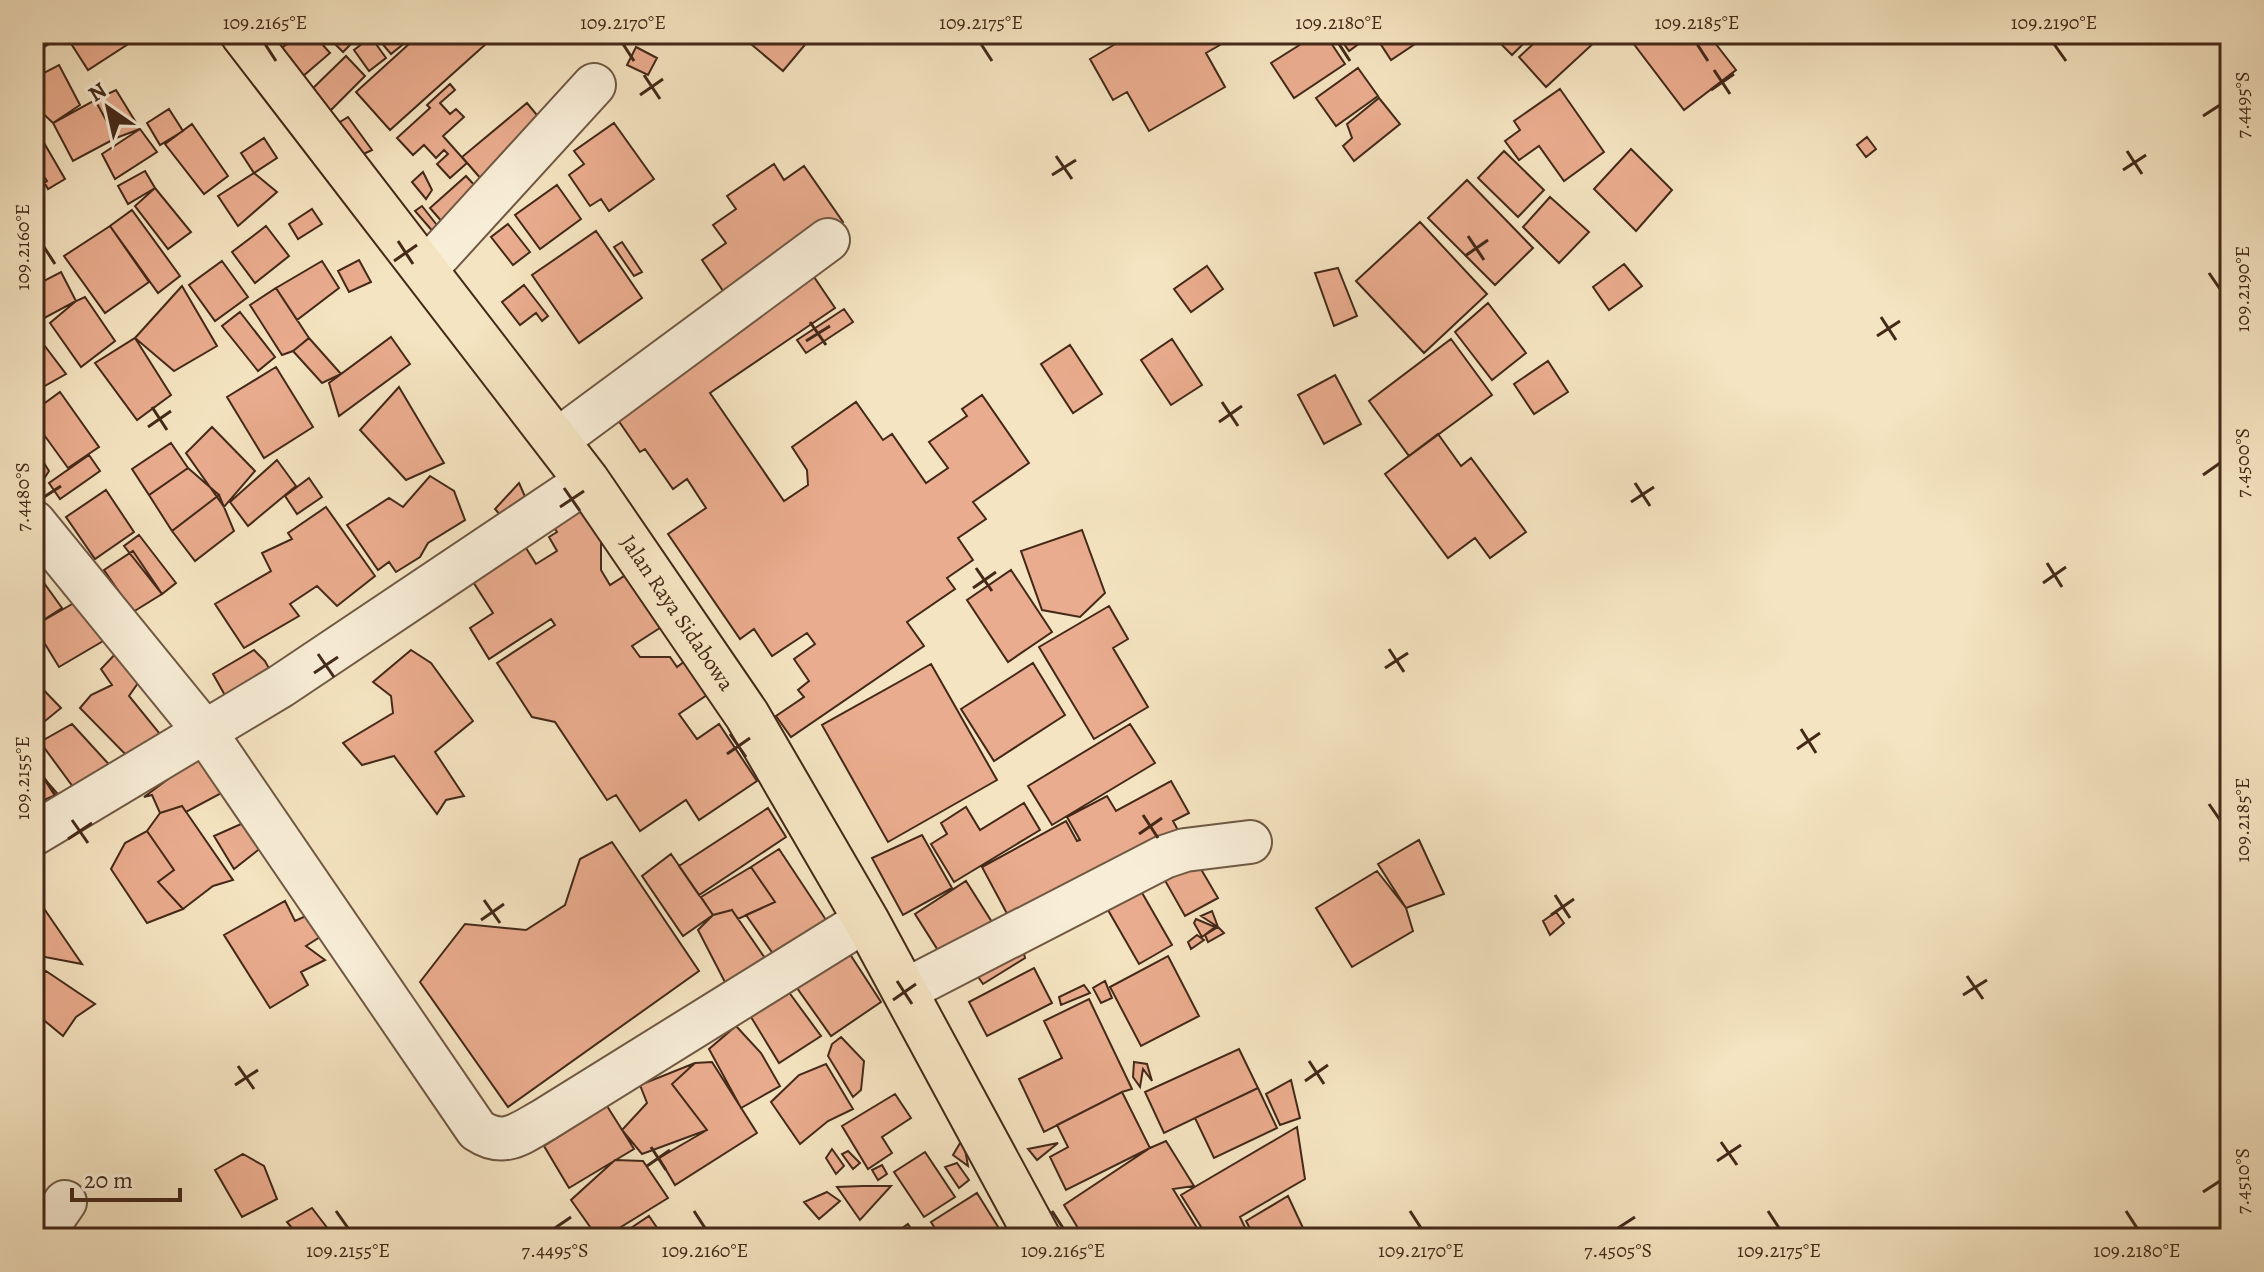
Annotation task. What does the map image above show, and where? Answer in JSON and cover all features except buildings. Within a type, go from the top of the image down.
[{"type":"highway","name":"Jalan Raya Sidabowa","points":[[243,34],[587,481],[747,715],[866,920],[1038,1238]]},
{"type":"street","points":[[425,270],[594,85]]},
{"type":"street","points":[[556,441],[828,240]]},
{"type":"street","points":[[34,834],[281,686],[587,481]]},
{"type":"street","points":[[34,522],[205,732],[477,1130],[494,1139],[520,1134],[544,1120],[866,920]]},
{"type":"street","points":[[904,991],[1164,857],[1185,850],[1250,842]]},
{"type":"street","points":[[40,1238],[65,1202]]}]
